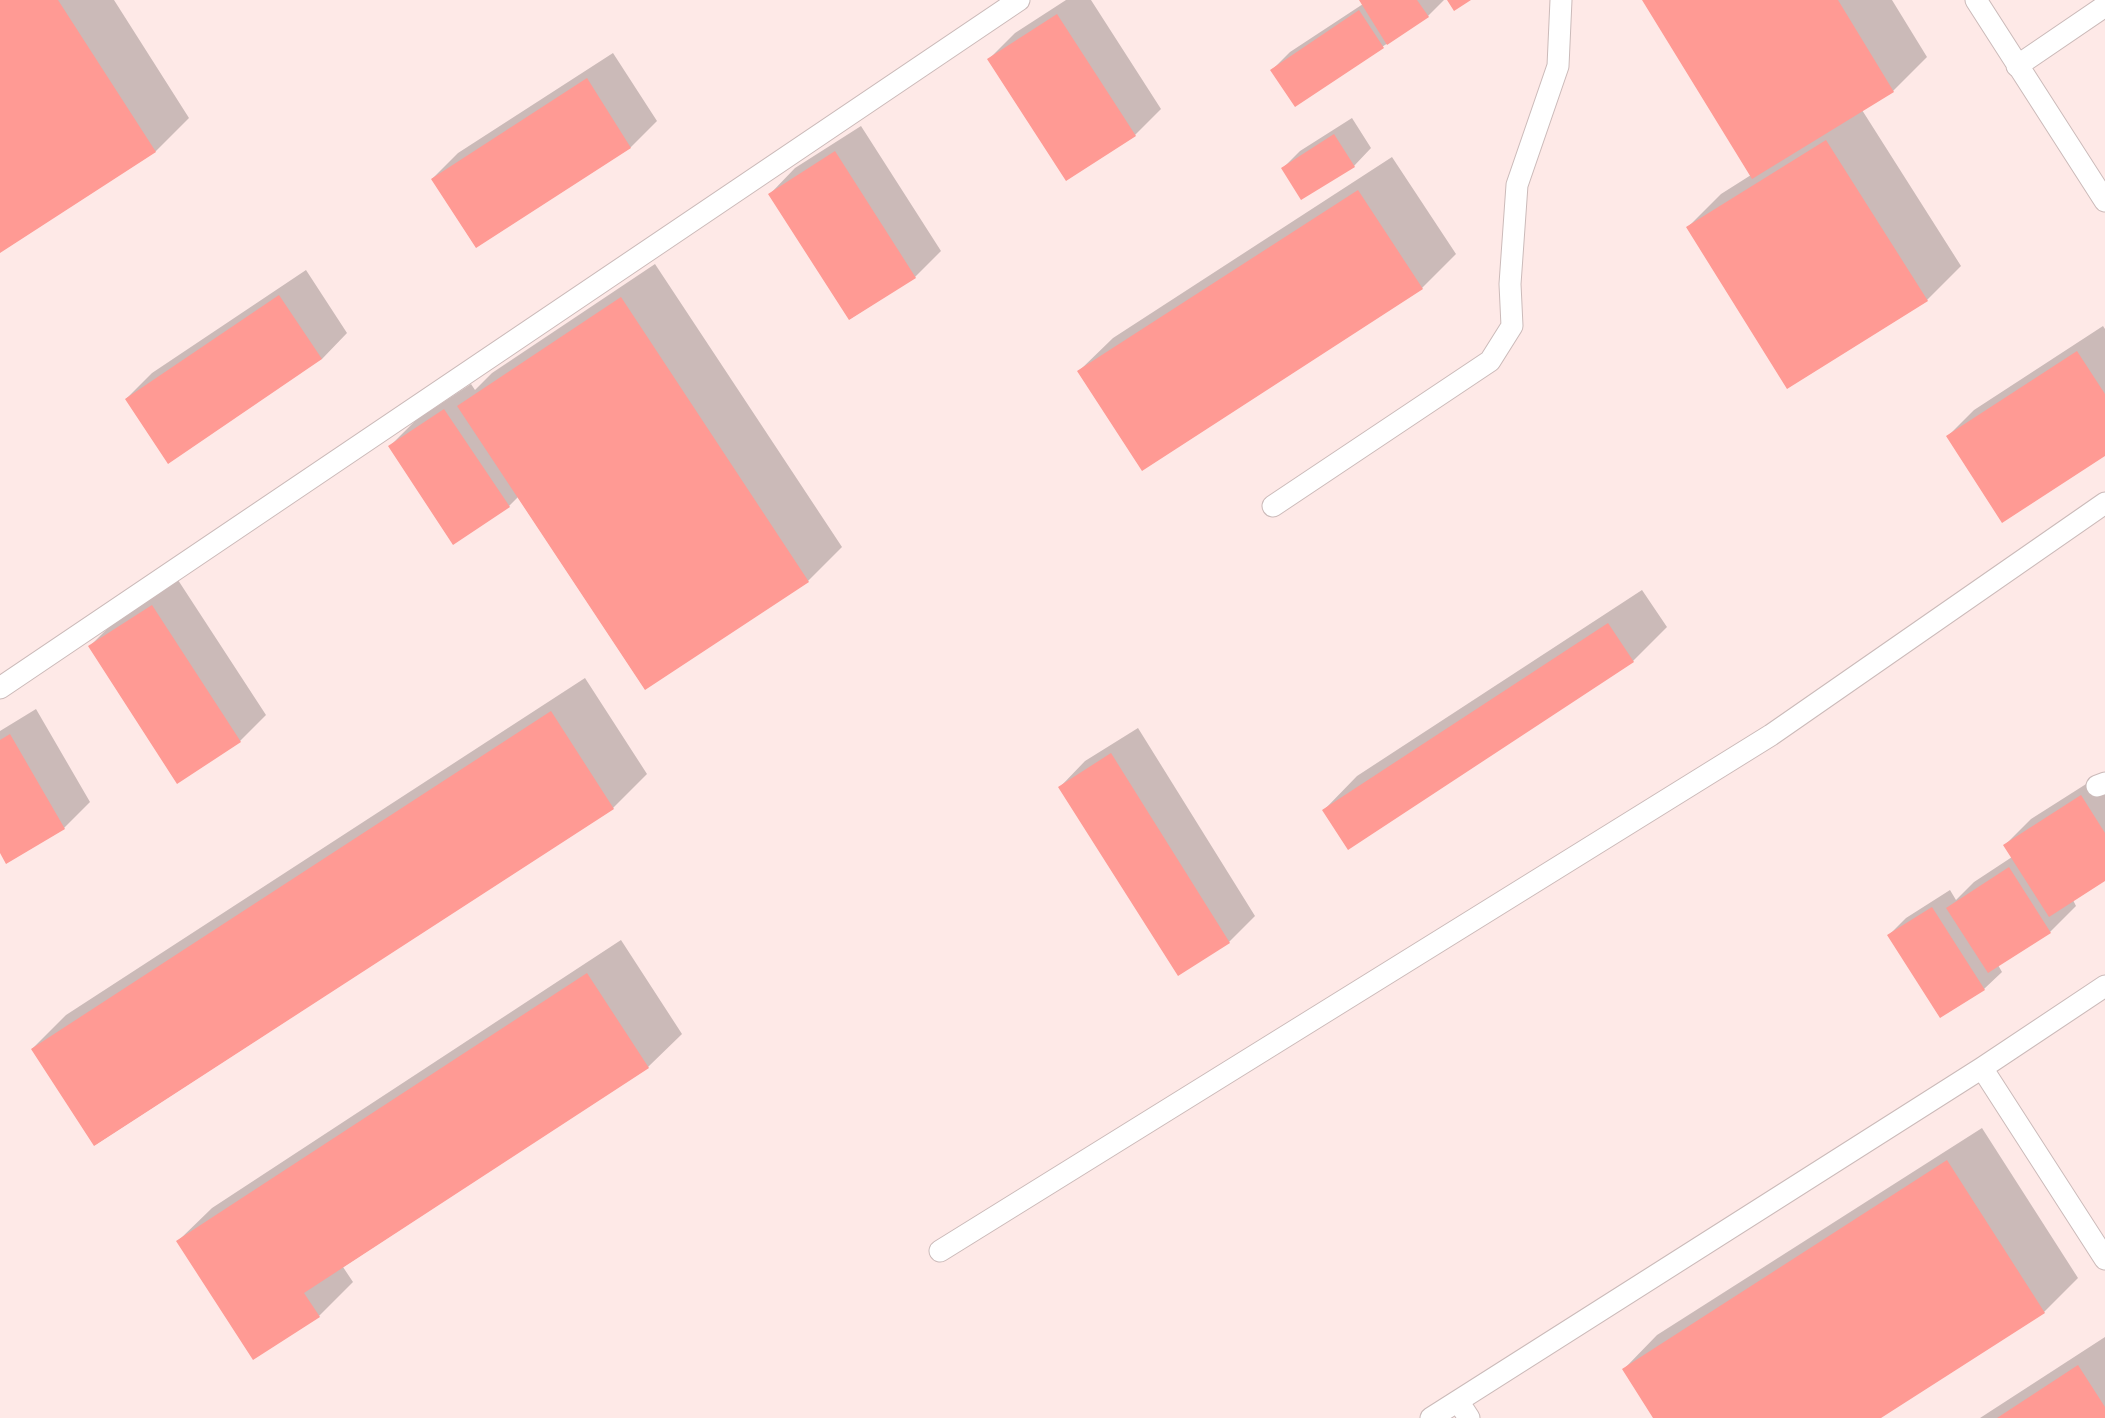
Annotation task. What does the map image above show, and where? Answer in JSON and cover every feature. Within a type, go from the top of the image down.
[{"type":"lane","points":[[0,688],[1019,0]]},
{"type":"lane","points":[[1273,506],[1490,360],[1512,326],[1510,284],[1517,185],[1558,66],[1560,0]]},
{"type":"lane","points":[[1976,0],[2105,201]]},
{"type":"lane","points":[[2017,66],[2105,6]]},
{"type":"lane","points":[[940,1251],[1771,735],[2105,503]]},
{"type":"lane","points":[[1431,1418],[1463,1410],[2105,986]]},
{"type":"lane","points":[[1982,1068],[2105,1260]]},
{"type":"shaded area","points":[[0,0],[2105,0],[2105,1418],[0,1418]]},
{"type":"building","points":[[0,0],[58,0],[156,152],[0,253]]},
{"type":"building","points":[[1359,0],[1417,0],[1429,17],[1387,45]]},
{"type":"building","points":[[1447,0],[1471,0],[1454,11]]},
{"type":"building","points":[[1642,0],[1838,0],[1894,92],[1752,179]]},
{"type":"building","points":[[1359,10],[1384,48],[1295,107],[1270,70]]},
{"type":"building","points":[[1057,14],[1136,136],[1066,181],[987,59]]},
{"type":"building","points":[[587,78],[631,148],[476,248],[431,179]]},
{"type":"building","points":[[1334,134],[1355,167],[1301,200],[1281,168]]},
{"type":"building","points":[[1826,140],[1928,301],[1787,389],[1686,227]]},
{"type":"building","points":[[835,151],[916,278],[849,320],[768,194]]},
{"type":"building","points":[[1358,190],[1423,289],[1142,471],[1077,371]]},
{"type":"building","points":[[279,295],[322,359],[168,464],[125,399]]},
{"type":"building","points":[[621,297],[809,582],[645,690],[457,406]]},
{"type":"building","points":[[2077,351],[2105,394],[2105,456],[2002,523],[1946,436]]},
{"type":"building","points":[[444,409],[510,507],[453,545],[388,446]]},
{"type":"building","points":[[152,605],[241,742],[177,784],[88,646]]},
{"type":"building","points":[[1608,623],[1634,662],[1348,850],[1322,810]]},
{"type":"building","points":[[551,711],[614,809],[94,1146],[31,1049]]},
{"type":"building","points":[[10,734],[65,829],[6,864],[0,853],[0,740]]},
{"type":"building","points":[[1111,753],[1230,943],[1178,976],[1058,787]]},
{"type":"building","points":[[2081,795],[2105,833],[2105,881],[2049,917],[2003,845]]},
{"type":"building","points":[[2009,867],[2051,933],[1988,973],[1946,908]]},
{"type":"building","points":[[1932,907],[1985,990],[1940,1018],[1887,935]]},
{"type":"building","points":[[587,973],[649,1068],[304,1293],[320,1317],[253,1360],[176,1241]]},
{"type":"building","points":[[1947,1160],[2045,1313],[1881,1418],[1653,1418],[1622,1369]]},
{"type":"building","points":[[2078,1365],[2105,1407],[2105,1418],[1997,1418]]}]
